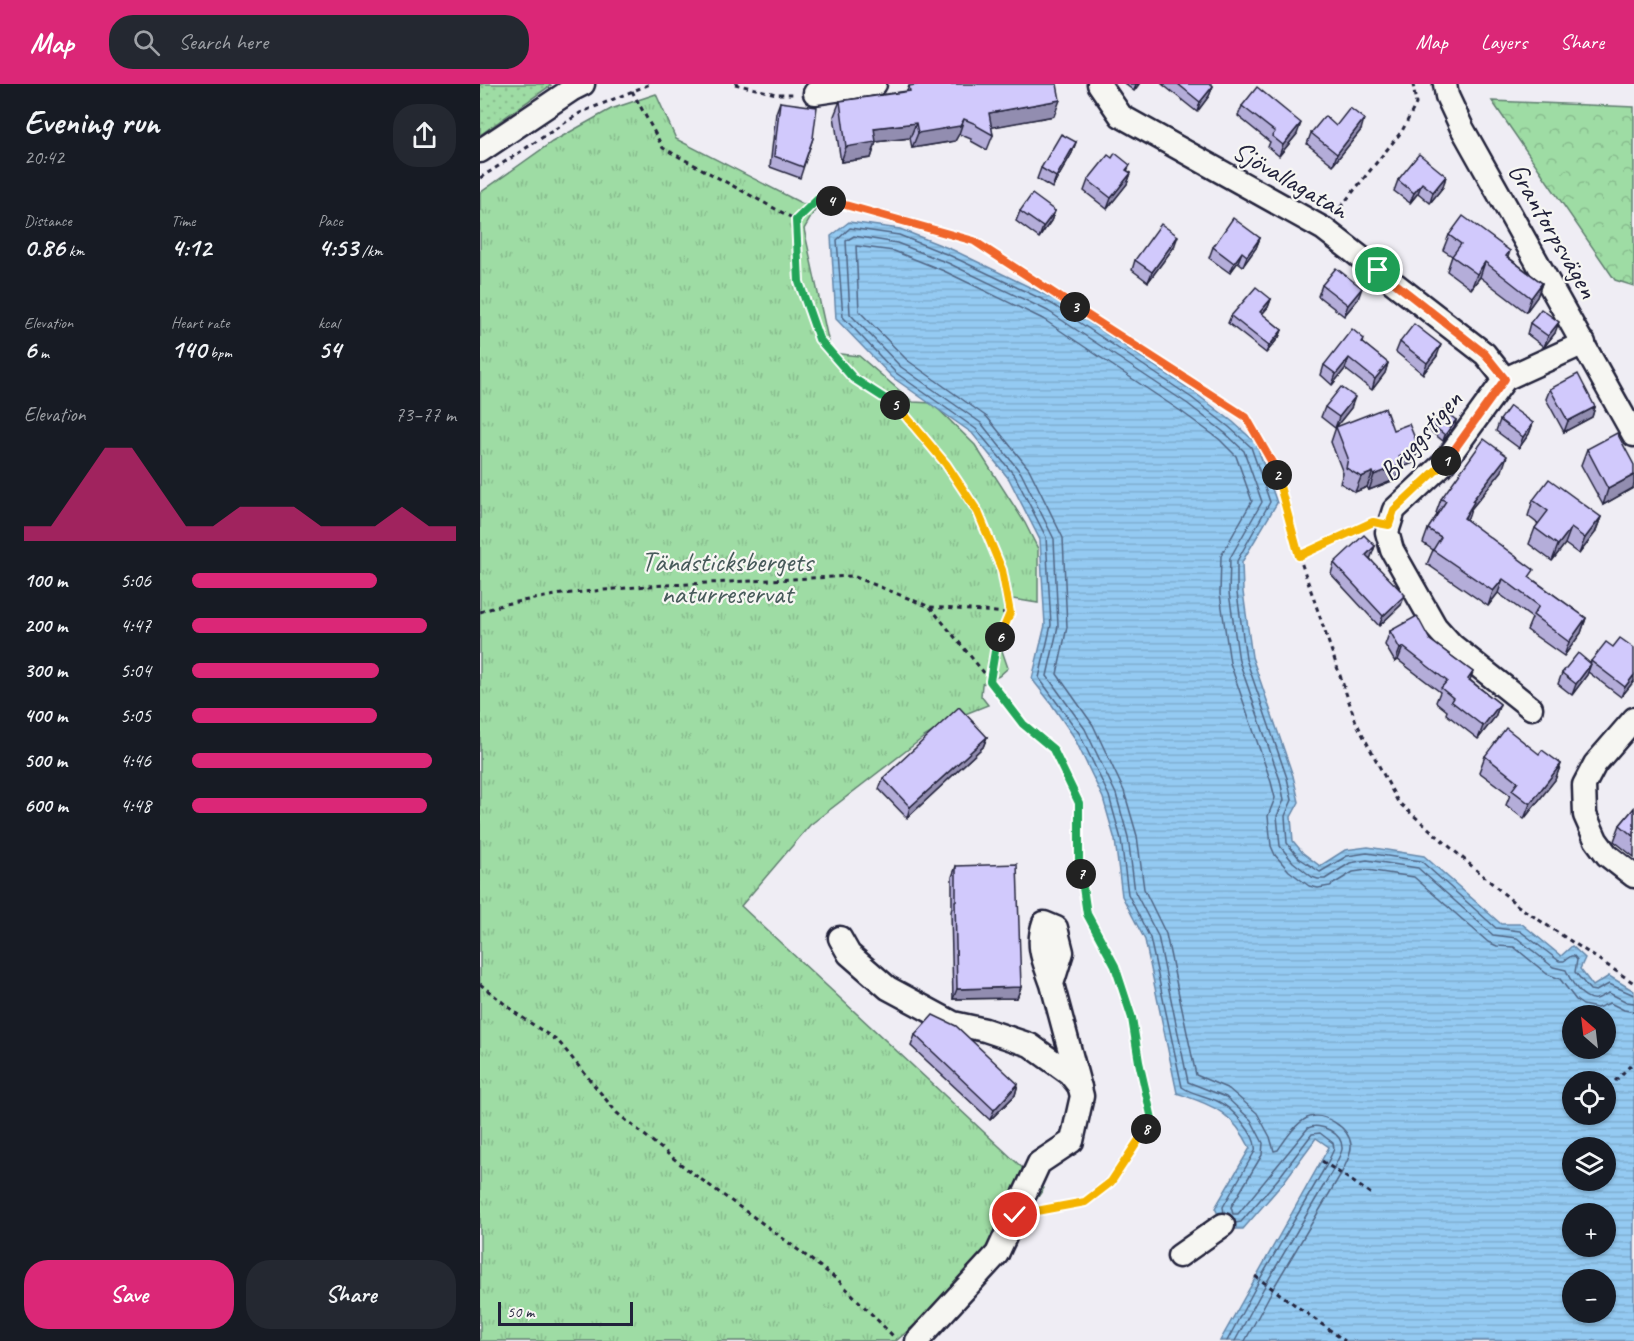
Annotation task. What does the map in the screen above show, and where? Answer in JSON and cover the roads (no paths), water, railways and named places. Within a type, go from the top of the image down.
[{"type":"street","points":[[480,151],[583,84]]},
{"type":"street","points":[[815,93],[875,84]]},
{"type":"street","name":"Sjövallagatan","points":[[1099,84],[1120,116],[1324,229],[1485,354],[1505,379]]},
{"type":"street","name":"Grantorpsvägen","points":[[1444,84],[1462,128],[1584,343],[1624,401],[1634,435]]},
{"type":"street","name":"Bryggstigen","points":[[1531,708],[1452,645],[1435,626],[1392,550],[1387,532],[1394,510],[1444,463],[1505,379],[1584,343]]},
{"type":"street","points":[[1634,719],[1595,764],[1584,784],[1585,815],[1596,840],[1607,855],[1634,876]]},
{"type":"street","points":[[840,938],[849,954],[888,988],[953,1023],[985,1030],[1030,1045],[1069,1073],[1080,1088]]},
{"type":"street","points":[[917,1341],[997,1254],[1039,1163],[1072,1141],[1082,1096],[1052,984]]},
{"type":"street","points":[[1179,1256],[1223,1225]]},
{"type":"water","points":[[849,222],[900,229],[953,250],[1054,299],[1195,393],[1256,443],[1277,503],[1242,562],[1243,592],[1252,657],[1293,776],[1299,802],[1291,817],[1293,841],[1303,853],[1320,866],[1345,850],[1368,847],[1424,856],[1501,924],[1522,924],[1561,956],[1572,946],[1585,958],[1580,969],[1593,986],[1609,976],[1634,991],[1634,1341],[1220,1341],[1329,1147],[1316,1138],[1283,1183],[1243,1229],[1232,1229],[1223,1225],[1215,1208],[1250,1148],[1228,1118],[1211,1106],[1177,1093],[1145,940],[1122,896],[1115,840],[1103,798],[1074,737],[1032,679],[1045,625],[1040,540],[1009,479],[972,433],[892,377],[836,319],[831,236]]},
{"type":"park label","name":"Tändsticksbergets naturreservat","points":[[727,577]]}]
